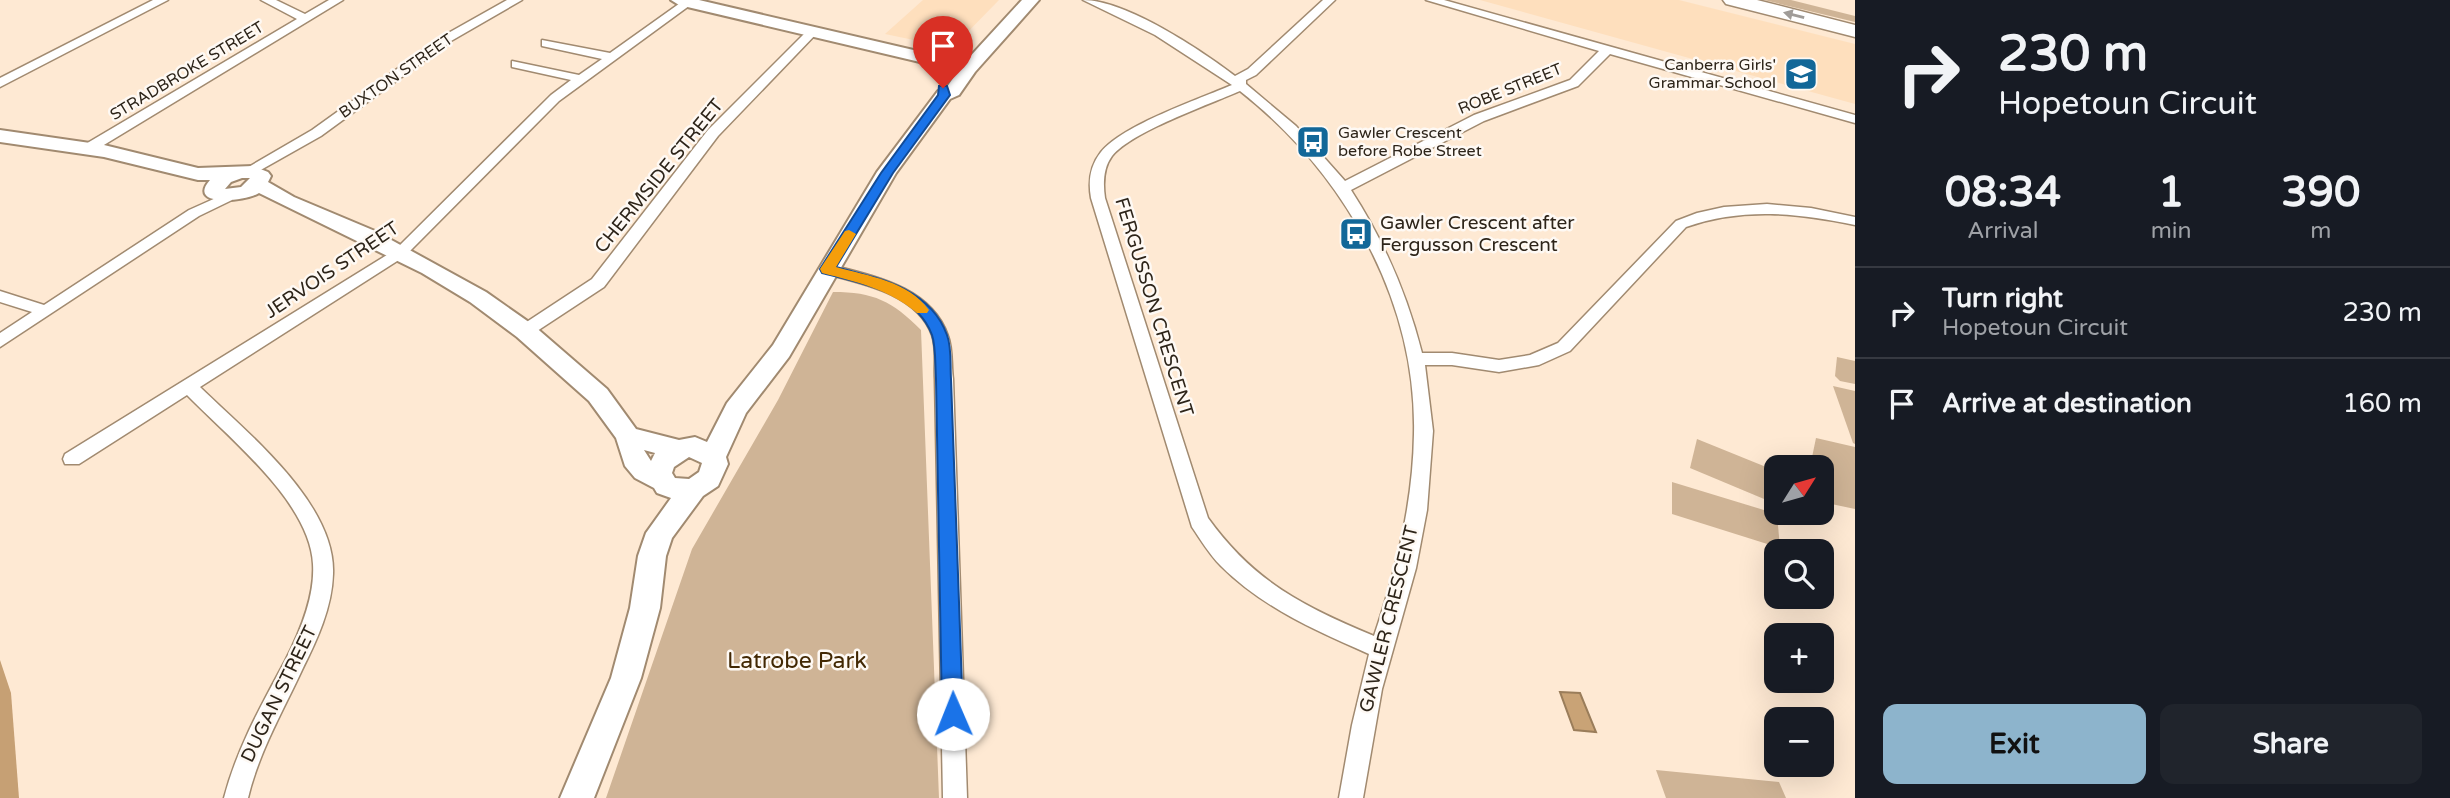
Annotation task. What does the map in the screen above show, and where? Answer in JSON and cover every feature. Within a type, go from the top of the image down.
[{"type":"highway","points":[[1733,0],[1855,31]]},
{"type":"highway","points":[[1813,0],[1844,8]]},
{"type":"main road","points":[[0,136],[89,148],[237,184],[287,201],[368,236],[478,297],[525,331],[598,396],[628,436],[634,459],[644,471],[683,491],[709,480],[713,473],[713,457],[736,409],[781,351],[827,269],[887,173],[944,95],[953,91],[963,67],[1017,0]]},
{"type":"main road","points":[[963,67],[1031,0]]},
{"type":"main road","points":[[683,1],[963,67]]},
{"type":"main road","points":[[660,533],[658,516],[663,483],[659,466],[663,459],[683,448],[736,409]]},
{"type":"main road","points":[[628,436],[683,448],[702,449],[713,457]]},
{"type":"main road","points":[[577,798],[626,678],[645,608],[652,556],[660,533],[693,489]]},
{"type":"street","points":[[0,83],[162,0]]},
{"type":"street","points":[[267,0],[305,19]]},
{"type":"street","name":"STRADBROKE STREET","points":[[89,148],[337,0]]},
{"type":"street","name":"BUXTON STREET","points":[[0,341],[279,157],[453,36],[516,0]]},
{"type":"street","name":"GAWLER CRESCENT","points":[[1089,0],[1150,29],[1240,86],[1280,118],[1343,188],[1395,291],[1416,359],[1423,415],[1423,466],[1402,582],[1381,649],[1360,733],[1351,798]]},
{"type":"street","name":"FERGUSSON CRESCENT","points":[[1329,0],[1252,72],[1240,78],[1240,86],[1133,135],[1109,150],[1098,168],[1096,183],[1098,198],[1199,521],[1226,558],[1271,597],[1381,649]]},
{"type":"street","points":[[1432,0],[1855,119]]},
{"type":"street","name":"JERVOIS STREET","points":[[72,459],[400,253],[547,107],[683,1]]},
{"type":"street","name":"CHERMSIDE STREET","points":[[525,331],[598,283],[713,133],[812,32]]},
{"type":"street","points":[[546,43],[611,57]]},
{"type":"street","name":"ROBE STREET","points":[[1343,188],[1479,118],[1574,83],[1608,49]]},
{"type":"street","points":[[516,64],[581,79]]},
{"type":"street","points":[[1416,359],[1452,359],[1499,366],[1533,361],[1564,347],[1681,224],[1706,214],[1743,207],[1784,208],[1855,221]]},
{"type":"street","points":[[827,269],[883,285],[907,296],[927,314],[940,336],[944,379],[955,798]]},
{"type":"street","points":[[0,296],[46,310]]},
{"type":"street","name":"DUGAN STREET","points":[[189,387],[292,492],[311,520],[323,561],[316,616],[242,768],[236,798]]},
{"type":"shaded area","points":[[923,0],[999,0],[952,48],[885,34]]},
{"type":"shaded area","name":"Canberra Girls' Grammar School","points":[[1480,0],[1679,0],[1855,44],[1855,104]]},
{"type":"shaded area","points":[[0,660],[11,693],[19,798],[0,798]]},
{"type":"shaded area","points":[[1560,692],[1580,693],[1596,732],[1574,730]]},
{"type":"green space","points":[[1764,0],[1791,0],[1855,16],[1855,22]]},
{"type":"green space","name":"Latrobe Park","points":[[833,292],[860,294],[882,300],[921,330],[939,798],[606,798],[692,549],[778,400]]},
{"type":"green space","points":[[1837,357],[1855,361],[1855,384],[1840,381],[1835,376]]},
{"type":"green space","points":[[1833,386],[1855,391],[1855,444],[1853,443]]},
{"type":"green space","points":[[1816,438],[1855,447],[1855,509],[1834,505],[1834,455],[1812,455]]},
{"type":"green space","points":[[1697,439],[1764,466],[1764,499],[1690,468]]},
{"type":"green space","points":[[1672,482],[1764,510],[1764,525],[1778,525],[1779,539],[1764,539],[1764,543],[1672,514]]},
{"type":"green space","points":[[1656,770],[1779,782],[1786,798],[1666,798]]},
{"type":"slow traffic","points":[[849,234],[827,269],[883,285],[907,296],[922,310]]},
{"type":"place","name":"Canberra Girls' Grammar School","points":[[1801,74]]},
{"type":"place","name":"Gawler Crescent before Robe Street","points":[[1313,142]]},
{"type":"place","name":"Gawler Crescent after Fergusson Crescent","points":[[1356,234]]},
{"type":"route","points":[[943,88],[944,95],[887,173],[827,269],[883,285],[907,296],[927,314],[940,336],[944,379],[953,714]]}]
